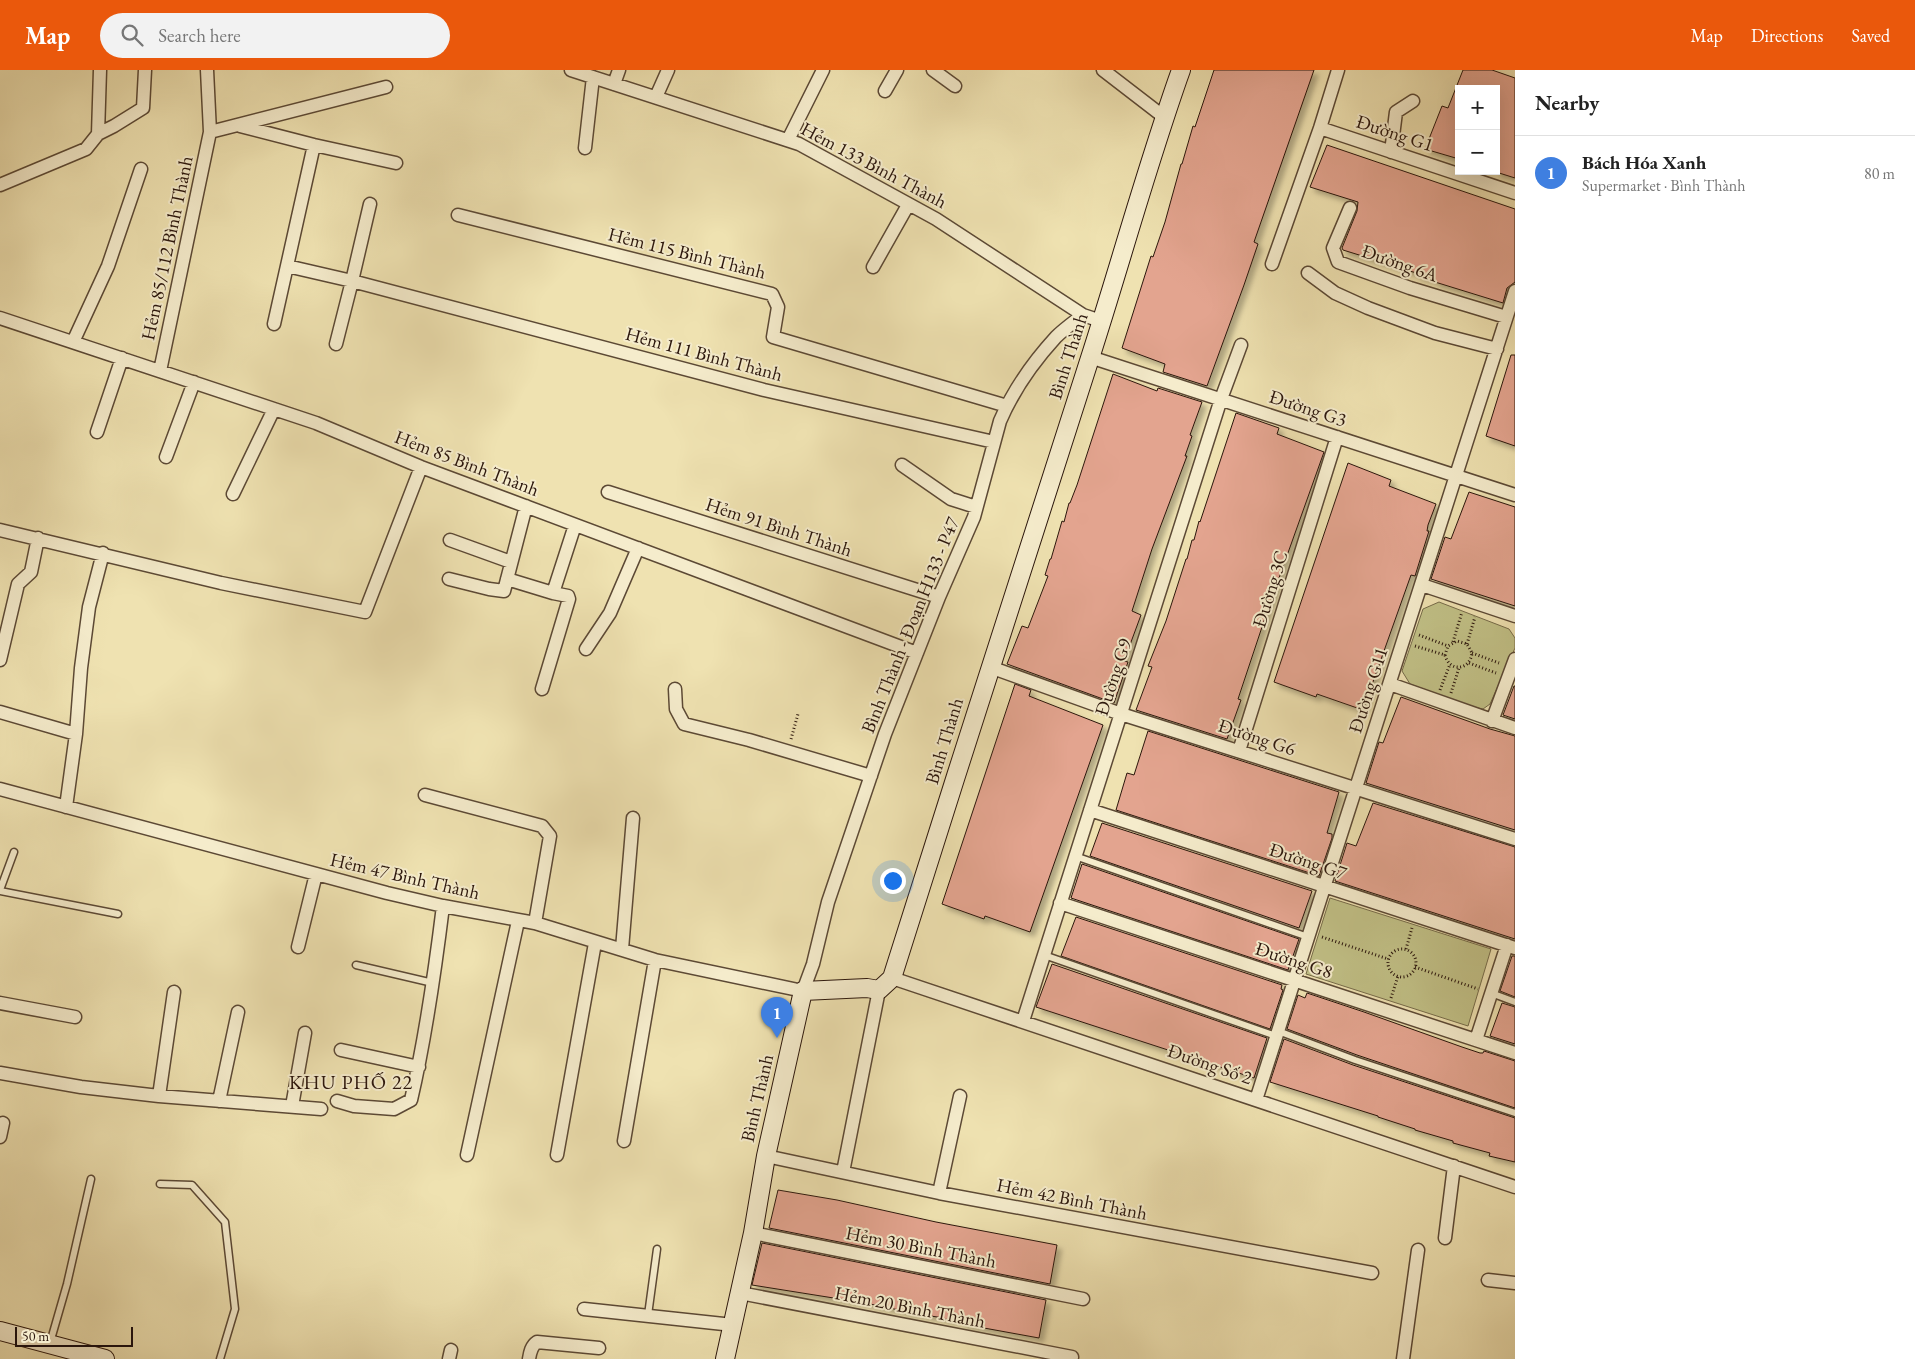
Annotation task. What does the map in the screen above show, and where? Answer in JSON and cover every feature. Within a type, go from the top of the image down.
[{"type":"street","points":[[98,134],[100,70]]},
{"type":"street","points":[[0,185],[86,149],[98,134],[143,108],[145,70]]},
{"type":"street","name":"Hẻm 85/112 Bình Thành","points":[[160,371],[210,132],[207,70]]},
{"type":"street","name":"Hẻm 133 Bình Thành","points":[[572,70],[799,144],[936,219],[1083,314]]},
{"type":"street","points":[[614,84],[619,70]]},
{"type":"street","points":[[656,97],[668,70]]},
{"type":"street","points":[[788,140],[824,70]]},
{"type":"street","points":[[885,91],[897,70]]},
{"type":"street","points":[[933,70],[955,86]]},
{"type":"street","points":[[1103,70],[1164,117]]},
{"type":"street","name":"Bình Thành","points":[[879,990],[892,978],[1101,322],[1164,117],[1181,70]]},
{"type":"street","points":[[1272,264],[1320,128],[1338,70]]},
{"type":"street","points":[[585,148],[593,77]]},
{"type":"street","points":[[210,132],[386,86]]},
{"type":"street","points":[[1391,152],[1396,112],[1413,101]]},
{"type":"street","points":[[239,125],[314,145],[396,163]]},
{"type":"street","name":"Đường G1","points":[[1320,128],[1515,193]]},
{"type":"street","points":[[274,324],[314,145]]},
{"type":"street","points":[[73,342],[108,266],[141,169]]},
{"type":"street","points":[[336,344],[370,204]]},
{"type":"street","points":[[873,267],[908,205]]},
{"type":"street","name":"Đường 6A","points":[[1350,208],[1333,248],[1338,262],[1410,288],[1506,317]]},
{"type":"street","name":"Hẻm 115 Bình Thành","points":[[458,215],[772,294],[778,307],[773,336],[1006,406]]},
{"type":"street","points":[[288,266],[352,281]]},
{"type":"street","points":[[1308,273],[1335,293],[1368,308],[1435,333],[1497,350]]},
{"type":"street","name":"Hẻm 111 Bình Thành","points":[[352,281],[764,390],[994,442]]},
{"type":"street","name":"Đường G11","points":[[1256,1100],[1515,291]]},
{"type":"street","points":[[1083,314],[1101,322]]},
{"type":"street","name":"Bình Thành - Đoạn H133 - P47","points":[[803,991],[813,964],[828,902],[871,776],[939,597],[974,517],[994,442],[1006,406],[1032,367],[1057,336],[1083,314]]},
{"type":"street","name":"Hẻm 85 Bình Thành","points":[[0,318],[316,423],[421,467],[917,653]]},
{"type":"street","name":"Đường G9","points":[[1023,1021],[1221,399],[1241,345]]},
{"type":"street","name":"Đường G3","points":[[1090,356],[1515,495]]},
{"type":"street","points":[[97,432],[122,358]]},
{"type":"street","points":[[166,457],[194,382]]},
{"type":"street","points":[[233,494],[274,409]]},
{"type":"street","name":"Đường 3C","points":[[1239,752],[1337,437]]},
{"type":"street","points":[[902,464],[951,499],[976,507]]},
{"type":"street","points":[[0,530],[104,553],[222,583],[365,612],[421,467]]},
{"type":"street","name":"Hẻm 91 Bình Thành","points":[[608,492],[939,597]]},
{"type":"street","points":[[448,579],[489,590],[504,591],[526,506]]},
{"type":"street","points":[[553,593],[575,524]]},
{"type":"street","points":[[0,660],[18,584],[31,572],[38,538]]},
{"type":"street","points":[[450,540],[512,562]]},
{"type":"street","points":[[586,649],[610,613],[638,548]]},
{"type":"street","points":[[66,807],[76,734],[81,668],[89,607],[104,553]]},
{"type":"street","points":[[507,579],[568,596],[569,599],[542,689]]},
{"type":"street","points":[[1422,585],[1515,616]]},
{"type":"street","name":"Đường G6","points":[[990,666],[1121,714],[1515,839]]},
{"type":"street","points":[[1492,721],[1512,668]]},
{"type":"street","points":[[1390,684],[1515,728]]},
{"type":"street","points":[[675,689],[676,709],[684,724],[789,751],[871,776]]},
{"type":"street","points":[[0,712],[76,734]]},
{"type":"street","name":"Hẻm 47 Bình Thành","points":[[0,789],[316,874],[443,906],[535,924],[655,960],[803,991]]},
{"type":"street","points":[[425,795],[542,826],[550,836],[535,924]]},
{"type":"street","name":"Đường G7","points":[[1090,810],[1511,947]]},
{"type":"street","points":[[622,949],[633,818]]},
{"type":"street","points":[[298,946],[316,874]]},
{"type":"street","name":"Đường G8","points":[[1060,903],[1515,1053]]},
{"type":"street","points":[[337,1101],[354,1106],[394,1109],[411,1100],[419,1066],[433,983],[443,906]]},
{"type":"street","points":[[467,1155],[518,921]]},
{"type":"street","points":[[557,1155],[595,943]]},
{"type":"street","points":[[1476,1040],[1491,994],[1511,947]]},
{"type":"street","points":[[624,1141],[655,960]]},
{"type":"street","name":"Đường Số 2","points":[[892,978],[1515,1187]]},
{"type":"street","points":[[803,991],[867,988],[879,990],[843,1172]]},
{"type":"street","name":"Bình Thành","points":[[725,1359],[753,1232],[766,1156],[803,991]]},
{"type":"street","points":[[159,1096],[174,992]]},
{"type":"street","points":[[0,1003],[75,1017]]},
{"type":"street","points":[[219,1101],[238,1012]]},
{"type":"street","points":[[292,1106],[305,1033]]},
{"type":"street","points":[[341,1050],[419,1066]]},
{"type":"street","points":[[0,1073],[81,1087],[159,1096],[321,1109]]},
{"type":"street","points":[[939,1193],[960,1096]]},
{"type":"street","points":[[0,1137],[3,1124]]},
{"type":"street","name":"Hẻm 42 Bình Thành","points":[[766,1156],[939,1193],[1372,1273]]},
{"type":"street","points":[[1446,1238],[1454,1166]]},
{"type":"street","name":"Hẻm 30 Bình Thành","points":[[753,1232],[1083,1299]]},
{"type":"street","points":[[1403,1359],[1418,1250]]},
{"type":"street","points":[[1488,1280],[1515,1283]]},
{"type":"street","name":"Hẻm 20 Bình Thành","points":[[740,1293],[1072,1357]]},
{"type":"street","points":[[584,1309],[733,1325]]},
{"type":"street","points":[[0,1331],[93,1358]]},
{"type":"street","points":[[529,1359],[534,1344],[537,1342],[599,1348]]},
{"type":"lane","points":[[14,852],[0,890],[118,914]]},
{"type":"lane","points":[[1076,856],[1309,935]]},
{"type":"lane","points":[[1044,955],[1515,1113]]},
{"type":"lane","points":[[356,966],[433,983]]},
{"type":"lane","points":[[1491,994],[1515,1002]]},
{"type":"lane","points":[[50,1344],[67,1284],[91,1180]]},
{"type":"lane","points":[[160,1184],[192,1185],[224,1222],[235,1309],[220,1359]]},
{"type":"lane","points":[[648,1315],[657,1249]]},
{"type":"path","points":[[1445,655],[1448,646],[1452,642],[1466,600]]},
{"type":"path","points":[[1467,644],[1479,604]]},
{"type":"path","points":[[1405,636],[1448,646]]},
{"type":"path","points":[[1405,636],[1445,655],[1450,664],[1459,668]]},
{"type":"path","points":[[1452,642],[1463,642],[1467,644],[1472,653],[1512,668]]},
{"type":"path","points":[[1469,663],[1472,653]]},
{"type":"path","points":[[1441,703],[1459,668],[1469,663],[1512,668]]},
{"type":"path","points":[[1441,703],[1450,664]]},
{"type":"path","points":[[789,751],[791,734],[798,714]]},
{"type":"path","points":[[1406,949],[1416,916]]},
{"type":"path","points":[[1309,935],[1388,959]]},
{"type":"path","points":[[1398,949],[1406,949],[1412,953],[1415,967],[1405,977],[1398,976],[1388,966],[1388,959],[1398,949]]},
{"type":"path","points":[[1415,967],[1491,994]]},
{"type":"path","points":[[1388,1011],[1398,976]]},
{"type":"shaded area","points":[[1439,602],[1509,629],[1515,638],[1515,648],[1490,704],[1483,709],[1472,707],[1410,684],[1402,671],[1423,609]]},
{"type":"shaded area","points":[[1330,898],[1491,949],[1468,1026],[1306,974]]},
{"type":"building","points":[[1214,70],[1314,70],[1254,242],[1258,244],[1207,386],[1163,372],[1165,364],[1122,348],[1151,256],[1153,257],[1165,222],[1193,126],[1195,127]]},
{"type":"building","points":[[1463,70],[1492,70],[1515,78],[1515,178],[1500,173],[1500,85],[1457,85]]},
{"type":"building","points":[[1455,90],[1455,158],[1425,149],[1442,106],[1448,108]]},
{"type":"building","points":[[1327,145],[1515,209],[1515,282],[1507,288],[1503,303],[1343,250],[1342,248],[1357,211],[1358,202],[1310,187]]},
{"type":"building","points":[[1511,355],[1515,355],[1515,446],[1486,436]]},
{"type":"building","points":[[1113,374],[1157,391],[1158,388],[1202,402],[1190,435],[1192,436],[1185,456],[1187,456],[1152,549],[1132,611],[1141,615],[1124,661],[1128,662],[1114,703],[1007,664],[1022,626],[1028,628],[1048,576],[1045,575],[1062,521],[1064,522],[1069,503],[1077,485]]},
{"type":"building","points":[[1236,413],[1279,428],[1277,434],[1324,452],[1269,606],[1238,699],[1241,700],[1227,739],[1136,710],[1152,667],[1148,666],[1166,621]]},
{"type":"building","points":[[1348,463],[1391,480],[1389,486],[1436,504],[1428,525],[1427,531],[1429,531],[1415,576],[1411,575],[1363,710],[1317,694],[1316,697],[1274,682]]},
{"type":"building","points":[[1469,492],[1515,507],[1515,606],[1431,579],[1445,537],[1451,539]]},
{"type":"building","points":[[1015,684],[1031,690],[1029,696],[1103,725],[1030,932],[985,916],[984,919],[942,904]]},
{"type":"building","points":[[1515,686],[1515,719],[1503,715]]},
{"type":"building","points":[[1401,697],[1515,736],[1515,830],[1366,783],[1379,742],[1383,743]]},
{"type":"building","points":[[1148,731],[1339,792],[1327,833],[1332,834],[1332,838],[1319,876],[1116,810],[1127,773],[1134,775]]},
{"type":"building","points":[[1373,803],[1515,847],[1515,939],[1335,881],[1347,843],[1356,846]]},
{"type":"building","points":[[1102,823],[1312,891],[1299,928],[1090,856]]},
{"type":"building","points":[[1082,864],[1299,939],[1288,970],[1071,898]]},
{"type":"building","points":[[1076,917],[1282,985],[1281,989],[1283,990],[1270,1029],[1061,956]]},
{"type":"building","points":[[1512,956],[1515,956],[1515,997],[1500,991]]},
{"type":"building","points":[[1052,964],[1267,1038],[1254,1078],[1036,1007]]},
{"type":"building","points":[[1307,993],[1480,1053],[1484,1051],[1515,1061],[1515,1108],[1357,1055],[1287,1029],[1298,995],[1305,998]]},
{"type":"building","points":[[1502,1003],[1515,1007],[1515,1044],[1490,1036]]},
{"type":"building","points":[[1284,1039],[1353,1065],[1515,1118],[1515,1162],[1489,1156],[1490,1153],[1453,1143],[1453,1141],[1415,1130],[1378,1116],[1270,1082]]},
{"type":"building","points":[[778,1190],[837,1200],[936,1222],[1057,1245],[1050,1284],[769,1228]]},
{"type":"building","points":[[762,1243],[1046,1300],[1039,1338],[865,1303],[752,1285]]},
{"type":"place","name":"Bách Hóa Xanh","points":[[777,1038]]},
{"type":"district","name":"KHU PHỐ 22","points":[[351,1082]]}]
